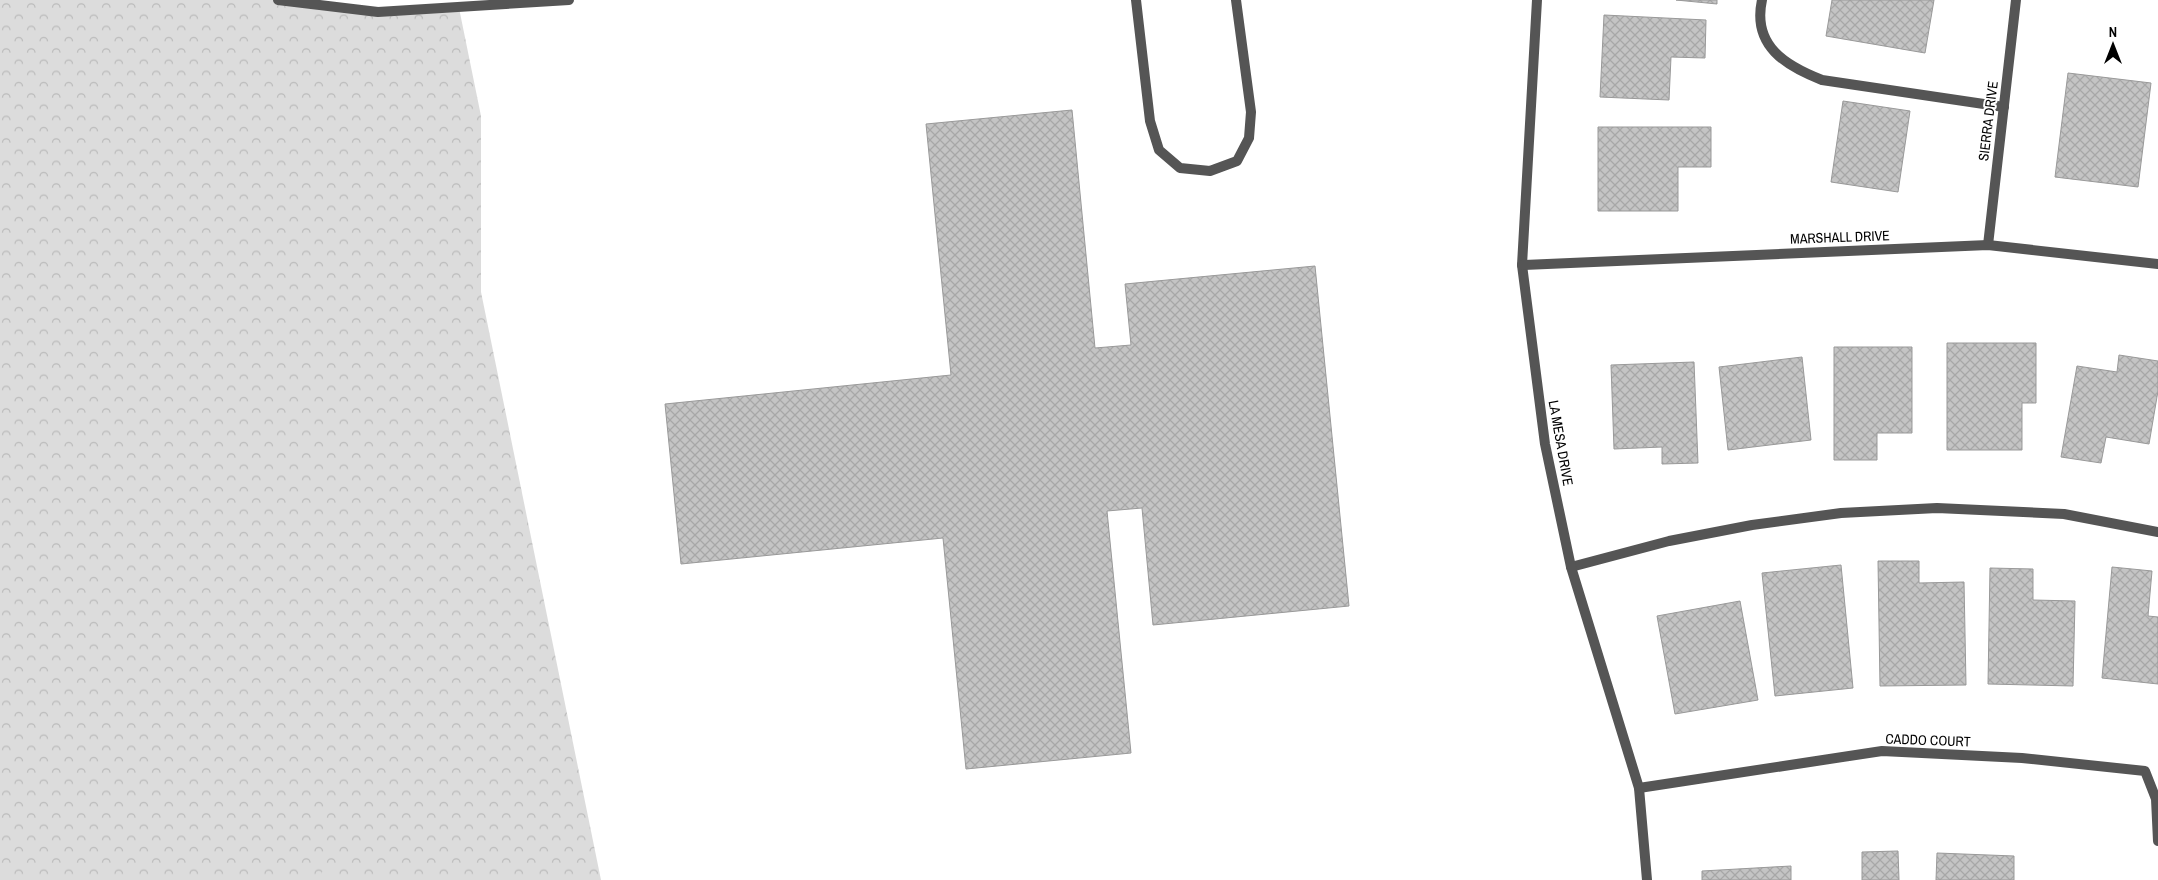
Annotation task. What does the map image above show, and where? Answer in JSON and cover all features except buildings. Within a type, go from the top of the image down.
[{"type":"street","points":[[278,0],[378,12],[458,4],[569,0]]},
{"type":"street","points":[[1136,0],[1150,122],[1159,150],[1180,168],[1210,171],[1237,161],[1249,138],[1250,112],[1236,0]]},
{"type":"street","name":"LA MESA DRIVE","points":[[1537,0],[1522,264],[1545,444],[1571,566],[1639,788],[1647,880]]},
{"type":"street","points":[[1762,0],[1762,24],[1765,38],[1779,58],[1796,70],[1822,80],[2004,107]]},
{"type":"street","name":"SIERRA DRIVE","points":[[1988,245],[2016,0]]},
{"type":"street","name":"MARSHALL DRIVE","points":[[1522,264],[1988,245],[2158,264]]},
{"type":"street","points":[[1571,566],[1669,541],[1841,513],[1936,508],[2064,514],[2158,532]]},
{"type":"street","name":"CADDO COURT","points":[[1639,788],[1882,751],[2022,758],[2145,771],[2156,799],[2158,841]]},
{"type":"green space","points":[[0,0],[278,0],[378,12],[459,8],[481,116],[481,292],[601,880],[0,880]]},
{"type":"green space","points":[[323,870],[351,880],[319,880]]}]
